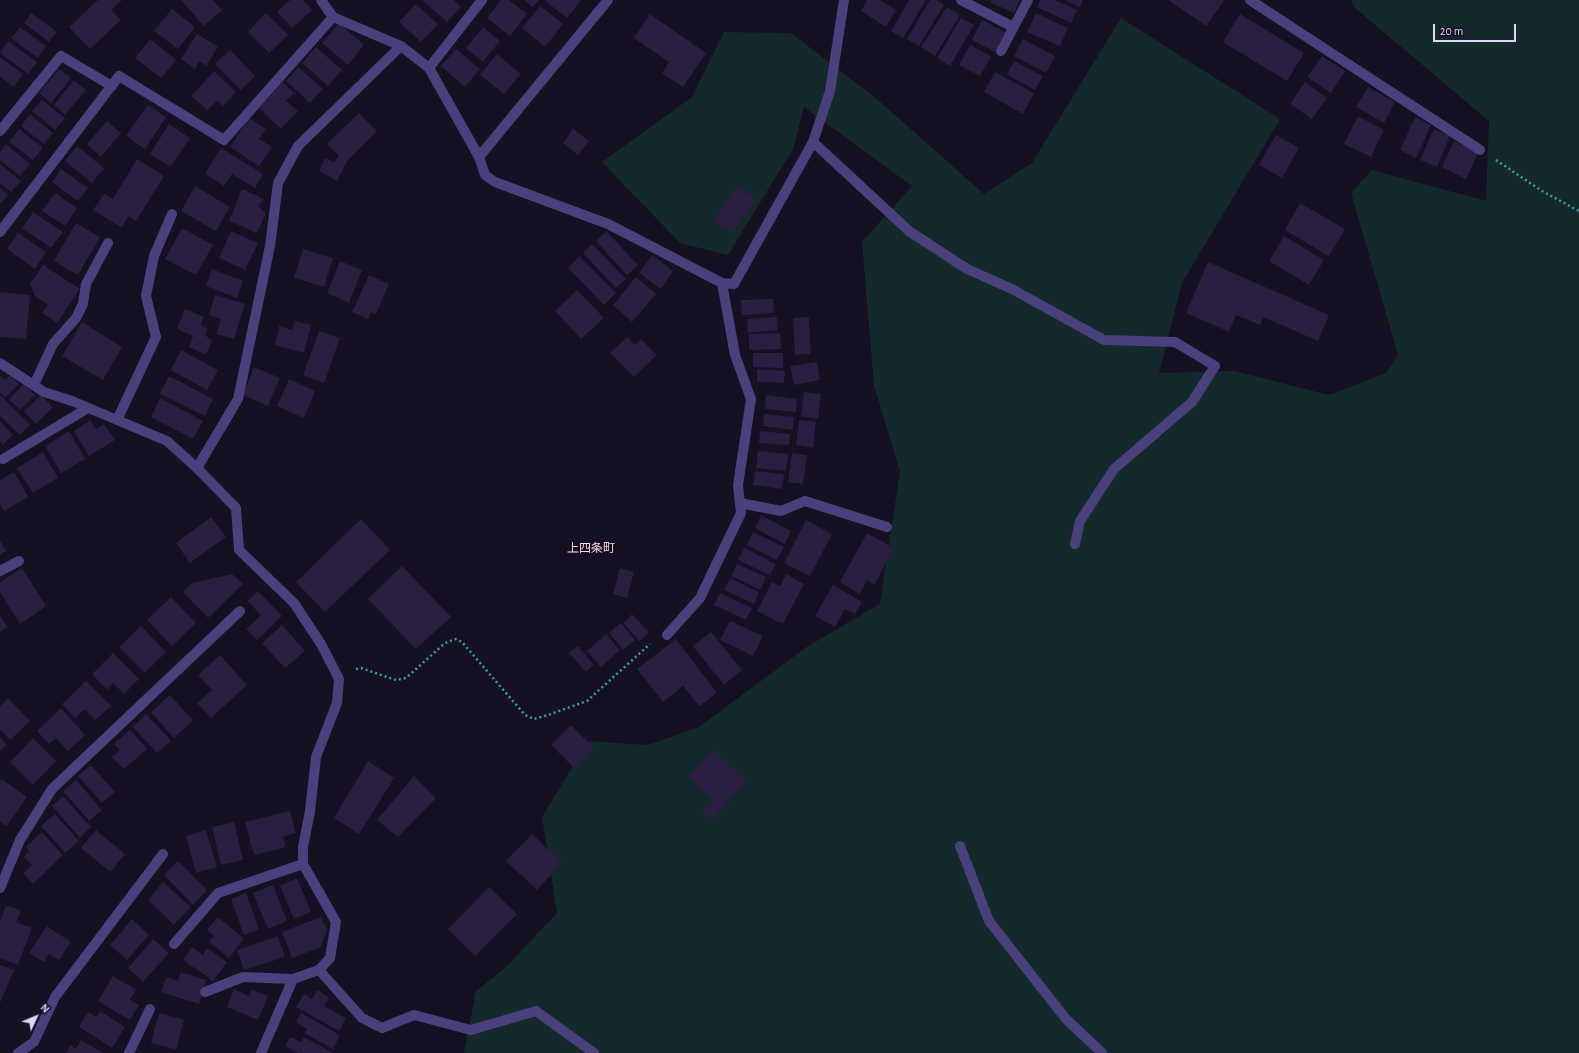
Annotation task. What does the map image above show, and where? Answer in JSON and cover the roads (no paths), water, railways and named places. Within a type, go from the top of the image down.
[{"type":"street","points":[[320,0],[333,17],[401,46],[429,68],[479,157],[485,175],[495,182],[608,224],[722,283],[734,284],[813,142],[830,91],[842,0]]},
{"type":"street","points":[[429,68],[482,0]]},
{"type":"street","points":[[479,157],[608,0]]},
{"type":"street","points":[[961,0],[1014,27]]},
{"type":"street","points":[[1001,51],[1028,0]]},
{"type":"street","points":[[1250,0],[1480,150]]},
{"type":"street","points":[[0,232],[119,76],[224,140],[333,17]]},
{"type":"street","points":[[197,468],[238,399],[270,246],[278,182],[298,146],[401,46]]},
{"type":"street","points":[[0,131],[61,56],[112,86]]},
{"type":"street","points":[[813,142],[909,231],[966,268],[1012,289],[1104,340],[1175,342],[1215,366],[1192,402],[1114,470],[1080,520],[1075,544]]},
{"type":"street","points":[[117,420],[156,337],[146,296],[154,256],[172,214]]},
{"type":"street","points":[[34,385],[53,344],[76,318],[83,304],[86,284],[108,243]]},
{"type":"street","points":[[667,635],[700,598],[741,513],[738,485],[751,399],[735,354],[722,283]]},
{"type":"street","points":[[1,365],[44,392],[72,401],[167,441],[197,468],[236,508],[239,550],[294,603],[322,644],[339,679],[337,703],[316,757],[310,811],[303,847],[303,864],[336,922],[330,958],[319,970],[293,979],[243,977],[205,992]]},
{"type":"street","points":[[3,459],[88,408]]},
{"type":"street","points":[[740,503],[780,511],[805,501],[887,527]]},
{"type":"street","points":[[0,571],[19,561]]},
{"type":"street","points":[[0,888],[20,840],[52,789],[240,611]]},
{"type":"street","points":[[960,846],[989,922],[1066,1019],[1102,1053]]},
{"type":"street","points":[[18,1053],[34,1042],[55,997],[163,854]]},
{"type":"street","points":[[174,944],[218,893],[303,864]]},
{"type":"street","points":[[319,970],[362,1018],[382,1028],[414,1015],[471,1030],[536,1011],[594,1053]]},
{"type":"street","points":[[261,1053],[293,979]]},
{"type":"street","points":[[129,1053],[150,1009]]},
{"type":"district","name":"上四条町","points":[[591,548]]}]
